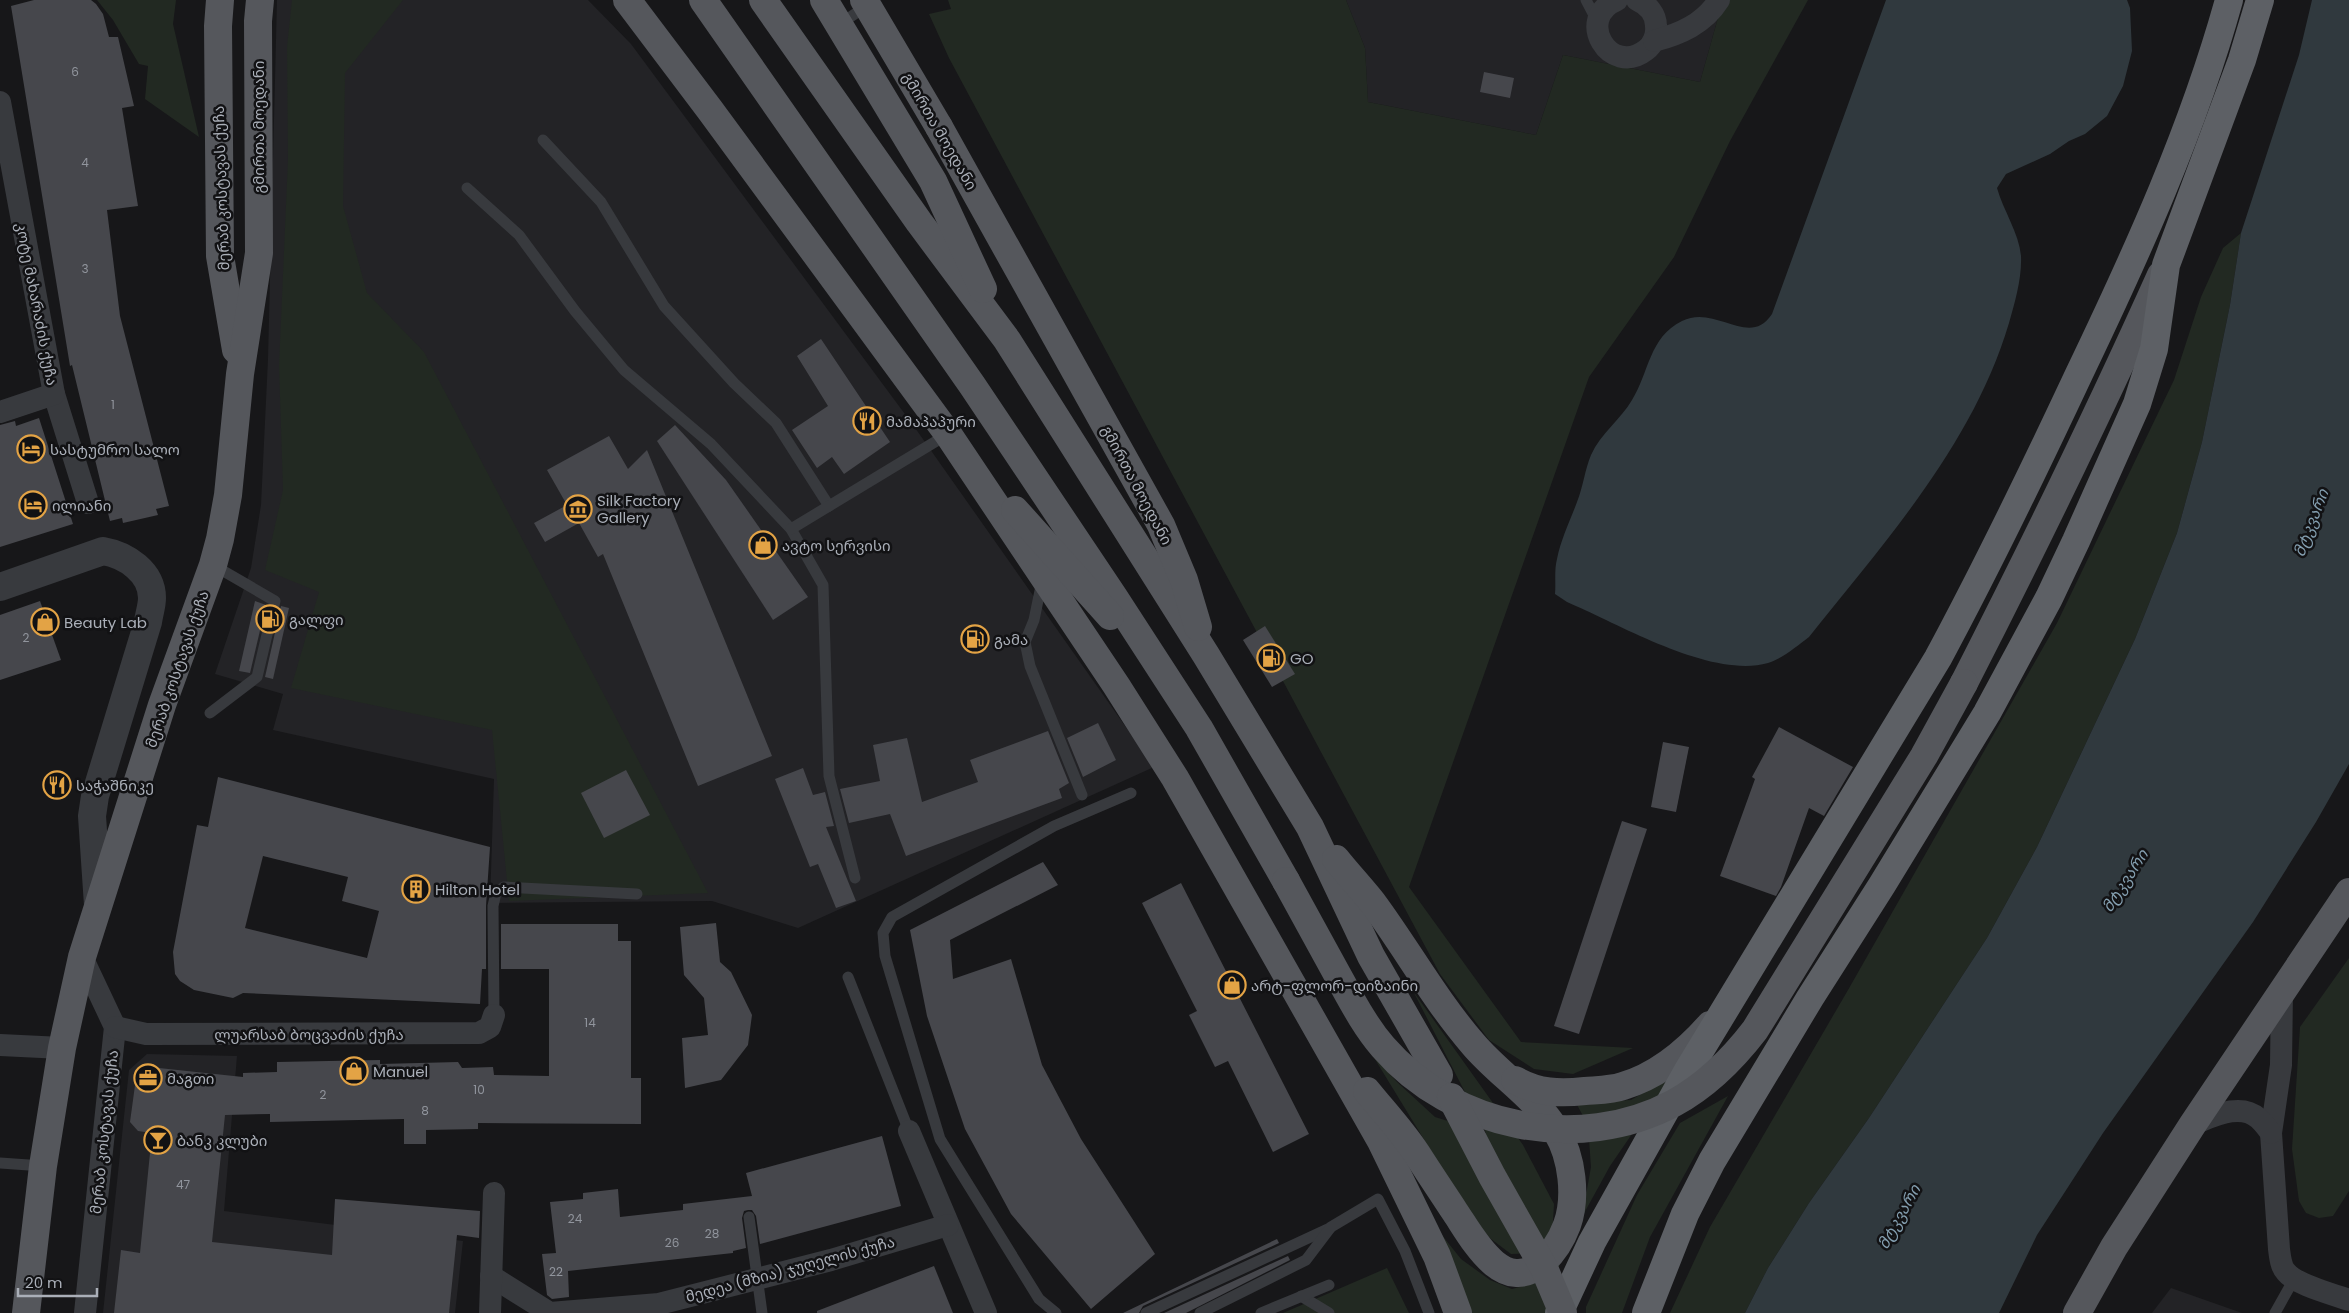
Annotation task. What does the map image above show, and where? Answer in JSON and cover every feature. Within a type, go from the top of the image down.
[{"type":"highway","points":[[1559,1313],[1592,1242],[1723,1011],[1938,658],[1974,591],[2059,418],[2145,233],[2200,88],[2229,0]]},
{"type":"highway","points":[[1646,1313],[1685,1214],[1712,1161],[1810,998],[1947,780],[2015,662],[2049,598],[2137,404],[2154,349],[2166,265],[2242,60],[2260,0]]},
{"type":"main road","name":"მერაბ კოსტავას ქუჩა","points":[[220,0],[218,26],[220,256],[240,374]]},
{"type":"main road","name":"გმირთა მოედანი","points":[[258,253],[258,20],[260,0]]},
{"type":"main road","points":[[627,0],[948,434],[1116,685],[1175,778],[1334,1055],[1381,1141],[1437,1256],[1458,1313]]},
{"type":"main road","points":[[703,0],[972,385],[1176,690],[1216,756],[1371,1032],[1399,1064],[1425,1085],[1462,1107],[1510,1123],[1534,1127],[1583,1128],[1611,1125],[1634,1119],[1673,1103],[1698,1088],[1734,1058],[1755,1030],[1919,764],[1964,683],[2060,493],[2166,265]]},
{"type":"main road","name":"გმირთა მოედანი","points":[[763,0],[919,222],[1007,340],[1206,655]]},
{"type":"main road","name":"გმირთა მოედანი","points":[[824,0],[933,181],[1007,340]]},
{"type":"main road","name":"გმირთა მოედანი","points":[[864,0],[939,127],[1162,525],[1184,580],[1206,655]]},
{"type":"main road","name":"მერაბ კოსტავას ქუჩა","points":[[26,1313],[43,1166],[62,1048],[82,957],[162,705],[213,566],[228,495],[240,374],[258,253]]},
{"type":"main road","points":[[972,385],[1116,685]]},
{"type":"main road","points":[[948,434],[1176,690]]},
{"type":"main road","points":[[1206,655],[1310,828],[1371,956],[1439,1075],[1492,1176],[1544,1268],[1563,1313]]},
{"type":"main road","points":[[1310,828],[1373,903],[1437,997],[1473,1044],[1536,1106],[1558,1133],[1568,1160],[1572,1202],[1568,1223],[1561,1239],[1542,1262],[1526,1273],[1507,1270],[1485,1255],[1471,1238],[1401,1131],[1334,1055]]},
{"type":"main road","points":[[2077,1313],[2114,1247],[2193,1124],[2349,892]]},
{"type":"main road","points":[[1500,1072],[1528,1088],[1553,1094],[1623,1087],[1664,1066],[1696,1042],[1723,1011]]},
{"type":"street","points":[[1617,0],[1605,8],[1598,23],[1600,41],[1614,54],[1632,57],[1648,48],[1654,41],[1656,31],[1653,13],[1637,0]]},
{"type":"street","points":[[1654,41],[1677,35],[1695,25],[1713,10],[1719,0]]},
{"type":"street","name":"კოტე მახარაძის ქუჩა","points":[[0,102],[54,394],[88,503]]},
{"type":"street","points":[[0,412],[54,394]]},
{"type":"street","points":[[0,587],[104,551],[118,555],[132,563],[142,572],[148,583],[152,601],[148,622],[95,796],[92,816],[98,905]]},
{"type":"street","points":[[95,796],[100,808],[108,816],[119,817],[129,813]]},
{"type":"street","points":[[82,957],[116,1027]]},
{"type":"street","points":[[2282,991],[2282,1065],[2271,1133],[2279,1249],[2285,1272],[2294,1280],[2349,1300]]},
{"type":"street","name":"ლუარსაბ ბოცვაძის ქუჩა","points":[[116,1027],[146,1034],[479,1033],[490,1027],[494,1015]]},
{"type":"street","name":"მერაბ კოსტავას ქუჩა","points":[[85,1313],[116,1027]]},
{"type":"street","points":[[0,1045],[62,1048]]},
{"type":"street","points":[[2193,1124],[2228,1111],[2244,1111],[2257,1116],[2271,1133]]},
{"type":"street","points":[[909,1130],[986,1313]]},
{"type":"street","points":[[490,1313],[494,1193]]},
{"type":"street","name":"მედეა (მზია) ჯუღელის ქუჩა","points":[[491,1276],[550,1313],[659,1304],[759,1279],[948,1225]]},
{"type":"lane","points":[[840,24],[876,0]]},
{"type":"lane","points":[[1586,0],[1598,23]]},
{"type":"lane","points":[[543,140],[601,202],[664,306],[721,369],[776,423],[829,506]]},
{"type":"lane","points":[[467,188],[519,235],[575,311],[624,370],[711,444],[791,529],[823,585],[829,776],[855,878]]},
{"type":"lane","points":[[791,529],[948,434]]},
{"type":"lane","points":[[210,713],[257,677],[275,601],[213,566]]},
{"type":"lane","points":[[1043,577],[1034,620],[1025,642],[1030,666],[1082,795]]},
{"type":"lane","points":[[1056,1313],[1039,1299],[940,1139],[885,956],[883,933],[892,917],[1054,826],[1131,793]]},
{"type":"lane","points":[[494,1015],[493,906],[496,894],[504,887],[636,894]]},
{"type":"lane","points":[[848,977],[909,1130]]},
{"type":"lane","points":[[0,1163],[43,1166]]},
{"type":"lane","points":[[1146,1313],[1331,1228],[1378,1199],[1404,1251],[1429,1313]]},
{"type":"lane","points":[[749,1217],[759,1279],[762,1313]]},
{"type":"lane","points":[[1200,1313],[1306,1260],[1331,1228]]},
{"type":"lane","points":[[2275,1313],[2294,1280]]},
{"type":"lane","points":[[1261,1313],[1329,1285]]},
{"type":"lane","points":[[1301,1296],[1329,1313]]},
{"type":"shaded area","points":[[97,0],[176,0],[173,24],[199,137],[145,99],[148,66],[139,64],[113,20]]},
{"type":"shaded area","points":[[277,0],[588,0],[631,44],[913,425],[1154,767],[798,928],[712,901],[490,903],[494,779],[273,730],[283,694],[215,674],[251,568],[261,505],[268,359]]},
{"type":"shaded area","points":[[292,0],[403,0],[345,73],[343,206],[367,293],[424,352],[708,893],[509,901],[492,730],[291,688],[319,592],[265,570],[283,490],[279,366],[288,159],[287,47]]},
{"type":"shaded area","points":[[948,0],[1346,0],[1365,48],[1368,102],[1536,135],[1563,55],[1700,82],[1723,0],[1808,0],[1730,141],[1674,257],[1589,377],[1409,887],[1521,1042],[1633,1048],[1573,1074],[1534,1069],[1489,1040],[1440,974],[949,58],[929,14],[951,9]]},
{"type":"shaded area","points":[[1346,0],[1723,0],[1700,82],[1563,55],[1536,135],[1368,102],[1365,48]]},
{"type":"shaded area","points":[[2241,233],[2230,305],[2202,442],[2177,533],[2135,639],[2037,847],[1987,938],[1869,1118],[1809,1203],[1768,1268],[1745,1313],[1670,1313],[1710,1227],[1848,990],[2057,623],[2174,380],[2201,297],[2223,248]]},
{"type":"shaded area","points":[[2349,958],[2349,1191],[2333,1216],[2319,1218],[2306,1213],[2299,1201],[2292,1149],[2300,1027]]},
{"type":"shaded area","points":[[1413,991],[1523,1145],[1554,1204],[1552,1238],[1537,1253],[1511,1254],[1491,1239],[1472,1218],[1373,1056],[1397,1082],[1435,1117],[1486,1133]]},
{"type":"shaded area","points":[[147,1054],[237,1056],[224,1211],[463,1241],[455,1313],[103,1313],[129,1070]]},
{"type":"shaded area","points":[[1671,1077],[1610,1166],[1582,1217],[1591,1167],[1588,1125],[1576,1103],[1631,1100]]},
{"type":"shaded area","points":[[1728,1096],[1650,1237],[1622,1313],[1586,1313],[1586,1307],[1637,1195],[1680,1123]]},
{"type":"shaded area","points":[[1437,1229],[1461,1259],[1490,1280],[1512,1289],[1539,1282],[1561,1260],[1546,1313],[1471,1313]]},
{"type":"shaded area","points":[[1387,1268],[1409,1313],[1283,1313]]},
{"type":"shaded area","points":[[2171,1288],[2242,1313],[2152,1313]]},
{"type":"water","points":[[1886,0],[2127,0],[2130,8],[2132,51],[2123,86],[2107,116],[2085,134],[2069,141],[2050,154],[2006,174],[1997,188],[2020,247],[2021,264],[2016,298],[1993,367],[1974,409],[1925,489],[1809,637],[1784,655],[1768,663],[1745,666],[1693,657],[1638,635],[1567,602],[1555,594],[1557,559],[1561,544],[1579,496],[1591,455],[1600,440],[1632,400],[1638,390],[1651,356],[1663,336],[1682,321],[1695,317],[1707,318],[1742,327],[1753,327],[1763,324],[1772,314]]},
{"type":"water","name":"მტკვარი","points":[[2312,0],[2349,0],[2349,764],[2316,822],[2253,922],[2103,1133],[2037,1235],[1999,1313],[1745,1313],[1768,1268],[1809,1203],[1869,1118],[1987,938],[2037,847],[2135,639],[2177,533],[2202,442],[2230,305],[2241,233],[2299,55]]},
{"type":"building","points":[[34,0],[91,0],[96,4],[103,14],[109,37],[118,37],[134,106],[122,108],[138,206],[107,210],[120,316],[169,506],[156,509],[158,515],[123,523],[122,518],[110,521],[72,365],[70,366],[11,6]]},
{"type":"building","points":[[1484,72],[1514,78],[1510,98],[1480,92]]},
{"type":"building","points":[[821,339],[890,442],[844,474],[832,457],[817,468],[792,430],[828,406],[797,356]]},
{"type":"building","points":[[39,418],[73,524],[0,547],[0,425],[15,421],[16,426]]},
{"type":"building","points":[[675,425],[726,480],[808,597],[773,620],[657,441]]},
{"type":"building","points":[[609,436],[628,469],[647,450],[772,756],[698,786],[603,554],[598,557],[579,523],[545,542],[534,523],[567,505],[547,470]]},
{"type":"building","points":[[40,601],[61,660],[0,680],[0,615]]},
{"type":"building","points":[[255,601],[266,605],[250,673],[239,671]]},
{"type":"building","points":[[281,606],[289,608],[273,679],[265,677]]},
{"type":"building","points":[[1265,626],[1295,674],[1272,687],[1243,640]]},
{"type":"building","points":[[1098,723],[1116,760],[1083,777],[1067,738]]},
{"type":"building","points":[[1779,727],[1853,767],[1824,816],[1809,808],[1781,887],[1776,896],[1720,876],[1755,779],[1752,777]]},
{"type":"building","points":[[1048,731],[1069,783],[1059,789],[1062,798],[906,856],[890,814],[849,823],[840,789],[880,781],[873,745],[907,738],[922,802],[978,782],[970,760]]},
{"type":"building","points":[[1663,742],[1689,747],[1676,812],[1651,807]]},
{"type":"building","points":[[803,768],[813,795],[825,792],[834,826],[826,827],[856,901],[836,908],[818,864],[810,867],[775,779]]},
{"type":"building","points":[[626,770],[650,815],[604,838],[581,793]]},
{"type":"building","name":"Hilton Hotel","points":[[218,777],[490,847],[486,906],[486,969],[482,969],[480,1004],[243,993],[233,998],[194,990],[180,981],[175,974],[173,952],[197,825],[208,827]],"holes":[[[263,856],[348,877],[342,901],[379,911],[367,958],[245,928]]]},
{"type":"building","points":[[1622,821],[1647,829],[1579,1034],[1554,1026]]},
{"type":"building","points":[[1043,862],[1058,885],[950,940],[953,979],[1011,959],[1042,1065],[1081,1139],[1155,1254],[1091,1309],[1011,1214],[965,1129],[927,1016],[910,930]]},
{"type":"building","points":[[1181,883],[1309,1134],[1273,1152],[1228,1061],[1215,1067],[1189,1015],[1197,1011],[1142,903]]},
{"type":"building","points":[[716,923],[720,962],[731,972],[752,1015],[748,1045],[721,1080],[685,1088],[682,1038],[708,1035],[704,998],[684,975],[680,927]]},
{"type":"building","points":[[501,924],[618,924],[618,941],[631,941],[631,1078],[641,1078],[641,1124],[478,1123],[478,1129],[426,1130],[426,1144],[404,1144],[404,1119],[270,1122],[270,1114],[225,1115],[212,1242],[332,1255],[335,1199],[480,1211],[479,1238],[457,1235],[449,1313],[114,1313],[121,1250],[140,1253],[152,1133],[138,1131],[130,1122],[136,1078],[144,1072],[158,1075],[159,1068],[243,1077],[243,1073],[277,1072],[277,1062],[380,1060],[380,1064],[458,1062],[462,1068],[493,1067],[494,1075],[549,1076],[549,969],[501,969]]},
{"type":"building","points":[[882,1136],[901,1206],[760,1244],[756,1216],[752,1210],[744,1211],[742,1218],[746,1248],[733,1251],[733,1253],[568,1271],[569,1297],[552,1299],[547,1295],[542,1254],[556,1253],[550,1202],[583,1199],[583,1193],[618,1189],[620,1217],[683,1210],[683,1204],[752,1196],[746,1173]]},
{"type":"building","points":[[1277,1239],[1279,1243],[1143,1306],[1139,1313],[1123,1313]]},
{"type":"building","points":[[1288,1256],[1290,1260],[1186,1313],[1164,1313]]},
{"type":"building","points":[[934,1266],[953,1313],[817,1313],[817,1311]]},
{"type":"place","name":"მამაპაპური","points":[[867,421]]},
{"type":"place","name":"სასტუმრო სალო","points":[[31,449]]},
{"type":"place","name":"ილიანი","points":[[33,505]]},
{"type":"place","name":"Silk Factory Gallery","points":[[578,509]]},
{"type":"place","name":"ავტო სერვისი","points":[[763,545]]},
{"type":"place","name":"გალფი","points":[[270,619]]},
{"type":"place","name":"Beauty Lab","points":[[45,622]]},
{"type":"place","name":"გამა","points":[[975,639]]},
{"type":"place","name":"GO","points":[[1271,658]]},
{"type":"place","name":"საჭაშნიკე","points":[[57,785]]},
{"type":"place","name":"Hilton Hotel","points":[[416,889]]},
{"type":"place","name":"არტ-ფლორ-დიზაინი","points":[[1232,985]]},
{"type":"place","name":"Manuel","points":[[354,1071]]},
{"type":"place","name":"მაგთი","points":[[148,1078]]},
{"type":"place","name":"ბანკ კლუბი","points":[[158,1140]]}]
